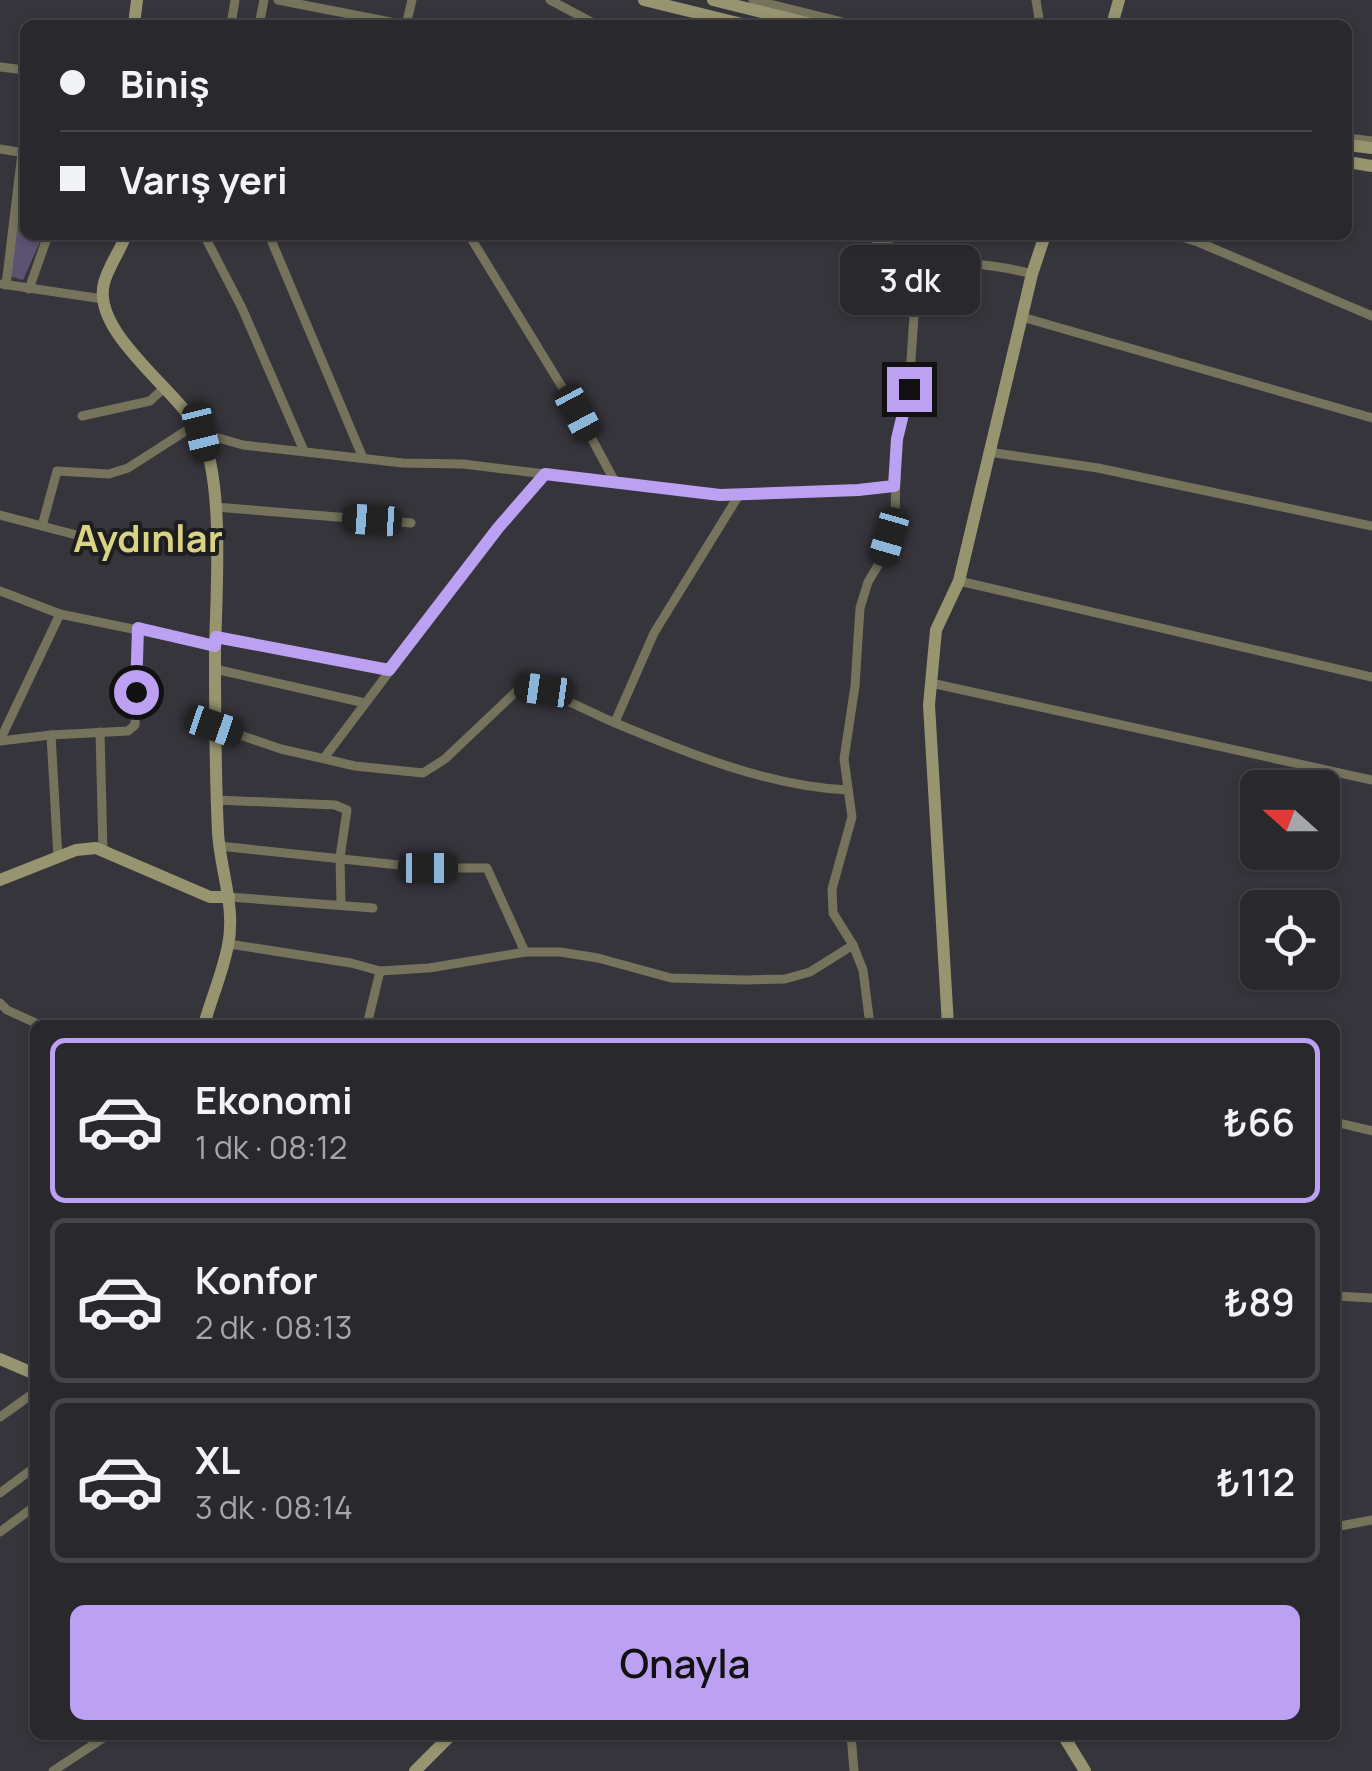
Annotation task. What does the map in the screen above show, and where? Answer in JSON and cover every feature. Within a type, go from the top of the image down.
[{"type":"street","points":[[278,0],[380,20]]},
{"type":"street","points":[[550,0],[588,20]]},
{"type":"street","points":[[644,0],[726,20]]},
{"type":"street","points":[[716,0],[796,20]]},
{"type":"street","points":[[753,0],[834,20]]},
{"type":"street","points":[[20,178],[3,284],[103,299]]},
{"type":"street","points":[[29,288],[46,240]]},
{"type":"street","points":[[124,240],[104,284],[103,299],[111,323],[198,429],[211,470],[215,507],[216,800],[228,896],[229,944],[206,1020]]},
{"type":"street","points":[[207,240],[242,308],[304,451]]},
{"type":"street","points":[[271,240],[363,458]]},
{"type":"street","points":[[472,240],[578,413],[614,480]]},
{"type":"street","points":[[877,240],[929,260],[998,264],[1032,274]]},
{"type":"street","points":[[948,1020],[932,760],[931,684],[936,630],[959,581],[1042,240]]},
{"type":"street","points":[[1191,240],[1372,316]]},
{"type":"street","points":[[869,1020],[863,970],[833,913],[832,890],[852,817],[844,759],[855,686],[860,608],[868,582],[883,557],[895,516],[897,439],[909,389],[914,316],[929,260]]},
{"type":"street","points":[[1022,317],[1372,418]]},
{"type":"street","points":[[82,416],[150,400],[164,386]]},
{"type":"street","points":[[42,526],[57,471],[108,474],[128,468],[198,429],[243,445],[403,463],[463,464],[720,495],[894,486]]},
{"type":"street","points":[[988,452],[1098,468],[1372,526]]},
{"type":"street","points":[[324,758],[498,528],[545,474]]},
{"type":"street","points":[[614,722],[654,633],[739,495]]},
{"type":"street","points":[[215,507],[411,523]]},
{"type":"street","points":[[0,515],[84,537]]},
{"type":"street","points":[[959,581],[1372,678]]},
{"type":"street","points":[[0,591],[60,614],[389,670]]},
{"type":"street","points":[[0,741],[60,614]]},
{"type":"street","points":[[0,741],[128,732],[135,725],[138,628]]},
{"type":"street","points":[[215,668],[365,703]]},
{"type":"street","points":[[931,684],[1372,780]]},
{"type":"street","points":[[214,726],[281,749],[355,766],[423,773],[444,760],[520,686],[544,690],[736,769],[812,788],[848,790]]},
{"type":"street","points":[[100,732],[104,850]]},
{"type":"street","points":[[51,735],[58,858]]},
{"type":"street","points":[[216,800],[335,805],[347,810],[340,857],[342,906]]},
{"type":"street","points":[[220,846],[428,868],[487,868],[526,952]]},
{"type":"street","points":[[0,880],[76,850],[96,848],[210,897],[373,908]]},
{"type":"street","points":[[229,944],[380,971],[429,968],[526,952],[560,952],[671,978],[785,979],[810,972],[853,945]]},
{"type":"street","points":[[368,1020],[380,971]]},
{"type":"street","points":[[0,1003],[30,1020]]},
{"type":"street","points":[[1340,1123],[1372,1131]]},
{"type":"street","points":[[1340,1296],[1372,1298]]},
{"type":"street","points":[[0,1359],[30,1367]]},
{"type":"street","points":[[0,1418],[30,1396]]},
{"type":"street","points":[[0,1493],[30,1471]]},
{"type":"street","points":[[0,1532],[30,1510]]},
{"type":"street","points":[[1340,1525],[1372,1520]]},
{"type":"street","points":[[53,1771],[100,1740]]},
{"type":"street","points":[[416,1771],[446,1740]]},
{"type":"street","points":[[851,1740],[854,1771]]},
{"type":"street","points":[[1066,1740],[1085,1771]]},
{"type":"shaded area","points":[[20,202],[20,240],[41,240],[23,280],[9,276]]},
{"type":"district","name":"Aydınlar","points":[[148,539]]},
{"type":"route","points":[[136,692],[138,628],[215,646],[216,637],[389,670],[498,528],[545,474],[720,495],[894,486],[897,439],[909,389]]}]
